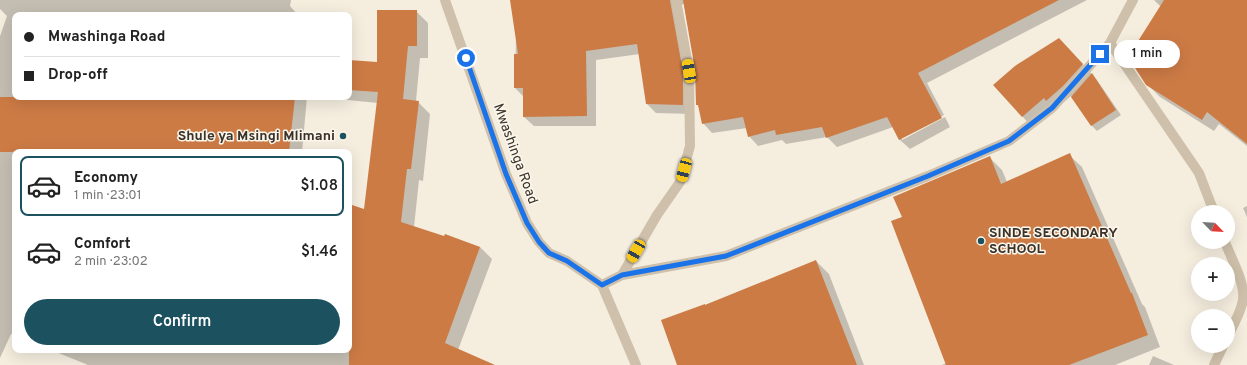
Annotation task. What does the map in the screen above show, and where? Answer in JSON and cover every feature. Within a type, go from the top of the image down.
[{"type":"street","name":"Mwashinga Road","points":[[445,0],[506,174],[527,223],[539,242],[549,253],[567,261],[602,285]]},
{"type":"street","points":[[622,275],[657,215],[680,182],[690,146],[689,71],[676,0]]},
{"type":"street","points":[[636,365],[602,285],[622,275],[726,256],[928,176],[1009,141],[1052,108],[1110,43],[1133,0]]},
{"type":"street","points":[[1110,43],[1199,173],[1211,205]]},
{"type":"street","points":[[1228,249],[1242,285],[1245,298],[1235,322]]},
{"type":"street","points":[[1214,365],[1220,353]]},
{"type":"building","points":[[510,0],[670,0],[683,72],[683,105],[646,104],[637,44],[586,51],[587,116],[523,117],[523,88],[514,88],[514,54],[518,54]]},
{"type":"building","points":[[683,0],[1059,0],[918,73],[942,118],[899,140],[887,117],[826,138],[822,127],[776,135],[775,130],[748,137],[743,117],[702,124],[698,105],[696,105],[695,70]]},
{"type":"building","points":[[1164,0],[1247,0],[1247,144],[1207,112],[1202,120],[1146,85],[1128,57]]},
{"type":"building","points":[[377,10],[417,10],[417,46],[408,46],[403,99],[419,101],[411,169],[407,169],[401,222],[444,236],[445,234],[480,247],[445,343],[495,365],[349,365],[349,353],[352,353],[352,205],[364,209],[378,92],[352,90],[352,60],[377,62]]},
{"type":"building","points":[[1059,38],[1083,64],[1063,86],[1046,101],[1044,98],[1022,117],[993,85],[1015,66]]},
{"type":"building","points":[[1092,73],[1116,110],[1091,126],[1071,97]]},
{"type":"building","points":[[0,97],[12,97],[12,100],[295,100],[289,149],[12,149],[12,152],[0,152]]},
{"type":"building","points":[[1070,153],[1132,293],[1148,335],[1069,365],[946,365],[891,221],[902,217],[893,197],[990,156],[1001,184]]},
{"type":"building","points":[[816,260],[857,365],[677,365],[661,320],[705,305]]},
{"type":"place","name":"Shule ya Msingi Mlimani","points":[[343,136]]},
{"type":"place","name":"SINDE SECONDARY SCHOOL","points":[[981,241]]},
{"type":"route","points":[[466,58],[506,174],[527,223],[539,242],[549,253],[567,261],[602,285],[622,275],[726,256],[928,176],[1009,141],[1052,108],[1100,54]]}]
